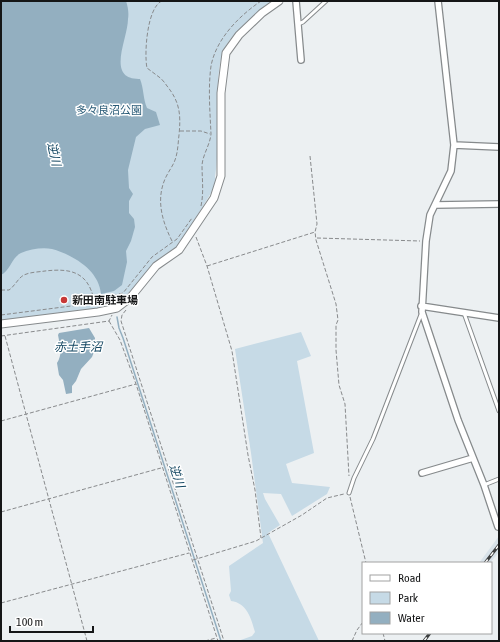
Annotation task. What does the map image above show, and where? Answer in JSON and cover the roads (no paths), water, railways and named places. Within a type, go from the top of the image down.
[{"type":"street","points":[[1,324],[98,312],[118,308],[130,298],[156,266],[179,250],[214,198],[220,176],[221,93],[226,53],[239,35],[262,13],[279,1]]},
{"type":"street","points":[[296,1],[301,60]]},
{"type":"street","points":[[438,1],[454,145],[451,171],[430,215],[426,241],[422,309],[458,420],[484,485],[498,527]]},
{"type":"street","points":[[454,145],[499,147]]},
{"type":"street","points":[[435,205],[499,204]]},
{"type":"street","points":[[422,309],[464,312],[499,318]]},
{"type":"street","points":[[422,473],[473,458]]},
{"type":"lane","points":[[298,24],[303,22],[326,1]]},
{"type":"lane","points":[[349,493],[350,486],[373,439],[422,309]]},
{"type":"lane","points":[[464,312],[499,411]]},
{"type":"lane","points":[[484,485],[499,479]]},
{"type":"water","points":[[1,1],[126,1],[128,17],[121,57],[121,66],[123,73],[129,78],[140,79],[147,108],[156,112],[160,125],[145,129],[136,137],[128,170],[129,188],[133,194],[129,201],[129,213],[134,219],[135,227],[126,251],[127,262],[122,285],[114,291],[101,294],[99,285],[95,278],[84,265],[68,255],[48,248],[28,250],[21,253],[1,275]]},
{"type":"water","name":"赤土手沼","points":[[89,328],[95,338],[94,352],[92,357],[81,369],[72,386],[72,393],[66,394],[63,380],[59,375],[57,363],[60,353],[58,335],[59,333]]},
{"type":"waterway","name":"逆川","points":[[117,317],[119,328],[221,641]]},
{"type":"railway","points":[[486,562],[499,545]]},
{"type":"railway","points":[[424,641],[429,634]]},
{"type":"place","name":"新田南駐車場","points":[[64,300]]},
{"type":"park label","name":"多々良沼公園","points":[[109,110]]}]
